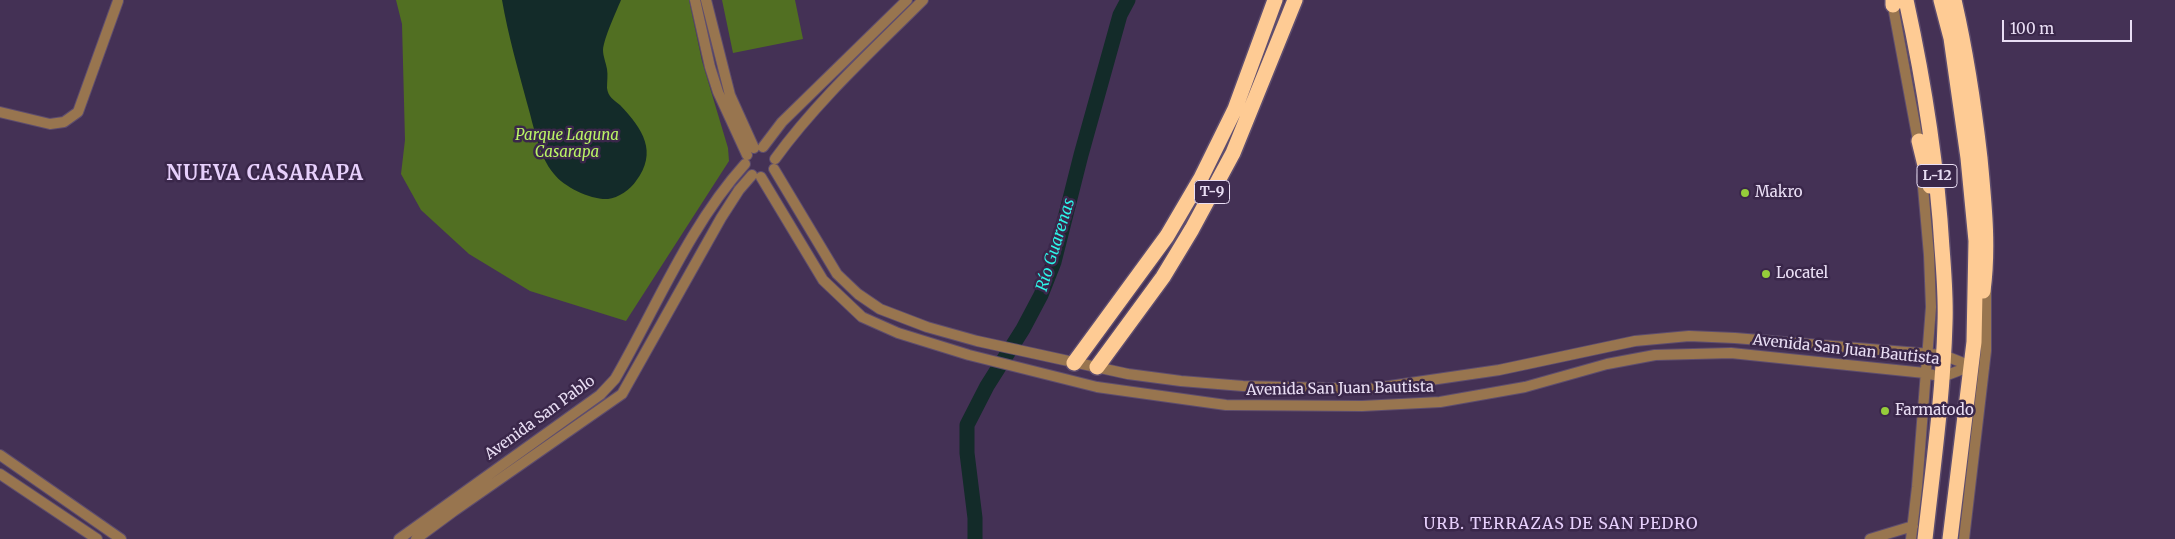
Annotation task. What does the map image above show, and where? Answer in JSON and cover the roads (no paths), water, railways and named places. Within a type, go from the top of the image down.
[{"type":"highway","name":"T-9","points":[[1074,363],[1167,236],[1201,178],[1235,109],[1274,0]]},
{"type":"highway","name":"T-9","points":[[1097,367],[1163,276],[1233,153],[1295,0]]},
{"type":"highway","name":"L-12","points":[[1941,0],[1951,38],[1969,168],[1976,241],[1974,342],[1950,539]]},
{"type":"highway","points":[[1954,0],[1977,139],[1987,239],[1986,270],[1974,342]]},
{"type":"highway","name":"L-12","points":[[1896,1],[1920,66],[1931,130],[1941,225],[1945,323],[1942,377],[1925,539]]},
{"type":"highway","points":[[1919,142],[1941,225]]},
{"type":"street","name":"Avenida San Juan Bautista","points":[[695,0],[708,60],[718,92],[752,154]]},
{"type":"street","name":"Avenida San Juan Bautista","points":[[706,0],[730,95],[752,154],[757,176],[823,280],[846,304],[862,317],[878,326],[969,354],[1080,383],[1158,397],[1226,405],[1362,406],[1440,402],[1525,387],[1606,364],[1655,355],[1731,353],[1925,373],[1942,377],[1971,366]]},
{"type":"street","name":"Avenida San Pablo","points":[[416,539],[479,487],[600,395],[615,379],[691,240],[752,154],[782,122],[907,0]]},
{"type":"street","points":[[757,176],[770,173],[790,139],[840,83],[923,0]]},
{"type":"street","points":[[0,112],[50,124],[64,122],[78,112],[118,1]]},
{"type":"street","name":"L-12","points":[[1896,1],[1919,142],[1931,307],[1923,419],[1911,539]]},
{"type":"street","name":"Avenida San Juan Bautista","points":[[752,154],[771,151],[774,164],[837,274],[858,294],[880,309],[927,327],[977,341],[1128,374],[1180,381],[1243,386],[1369,389],[1499,370],[1635,341],[1689,336],[1943,355],[1971,366]]},
{"type":"street","name":"Avenida San Pablo","points":[[399,539],[610,404],[622,394],[707,241],[739,190],[757,176]]},
{"type":"street","points":[[1964,539],[1986,351],[1986,270]]},
{"type":"street","points":[[1074,363],[1080,383]]},
{"type":"street","name":"T-9","points":[[1080,383],[1097,367]]},
{"type":"street","points":[[600,395],[610,404]]},
{"type":"street","points":[[0,455],[122,539]]},
{"type":"street","points":[[0,474],[97,539]]},
{"type":"street","points":[[1870,539],[1913,526]]},
{"type":"waterway","name":"Río Guarenas","points":[[975,539],[975,518],[967,453],[967,425],[987,386],[1023,329],[1041,295],[1054,262],[1081,155],[1120,15],[1128,0]]},
{"type":"place","name":"Makro","points":[[1745,193]]},
{"type":"place","name":"Locatel","points":[[1766,274]]},
{"type":"place","name":"Farmatodo","points":[[1885,411]]},
{"type":"district","name":"NUEVA CASARAPA","points":[[265,174]]},
{"type":"district","name":"URB. TERRAZAS DE SAN PEDRO","points":[[1561,524]]},
{"type":"park label","name":"Parque Laguna Casarapa","points":[[567,144]]}]
